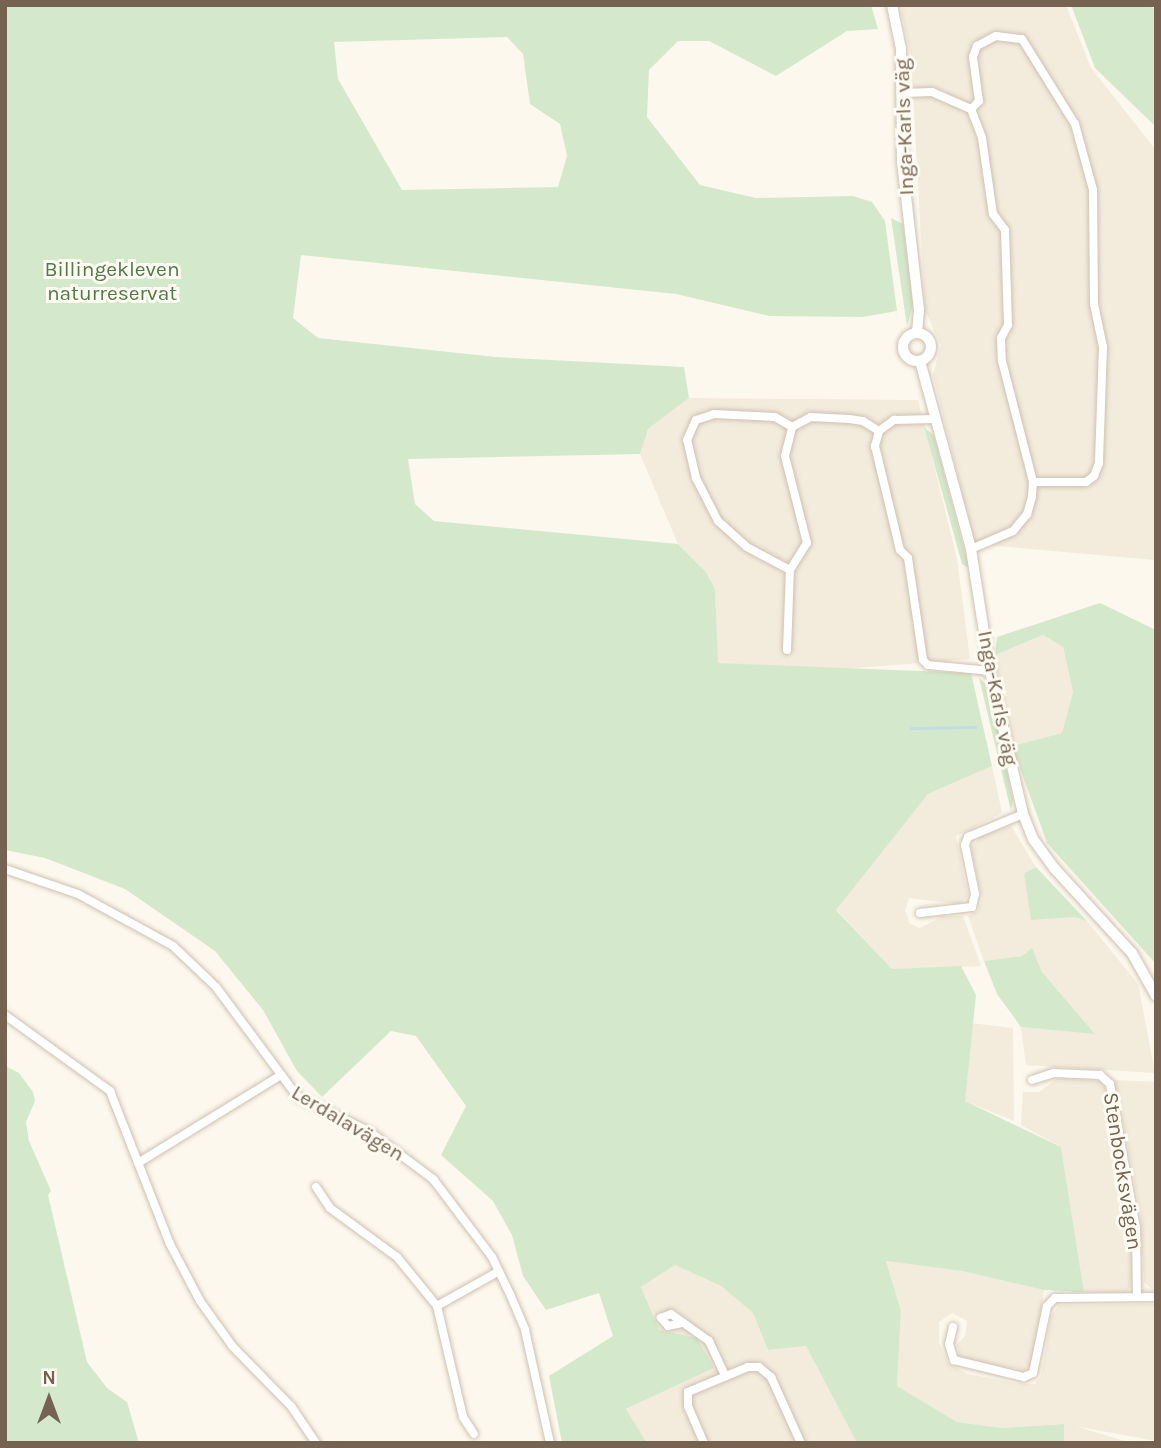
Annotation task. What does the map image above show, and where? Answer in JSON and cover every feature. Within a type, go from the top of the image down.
[{"type":"street","name":"Inga-Karls väg","points":[[892,5],[901,49],[902,161],[919,310],[917,333]]},
{"type":"street","points":[[971,109],[979,101],[973,57],[977,46],[996,36],[1022,38],[1075,124],[1094,190],[1094,304],[1103,347],[1099,463],[1094,476],[1086,482],[1033,482]]},
{"type":"street","points":[[902,93],[932,92],[971,109],[982,138],[993,214],[1005,230],[1008,325],[1001,338],[1002,361],[1033,482],[1027,514],[1013,531],[971,549]]},
{"type":"street","points":[[917,333],[931,344],[927,358],[920,361],[904,352],[904,343],[917,333]]},
{"type":"street","name":"Inga-Karls väg","points":[[920,361],[971,549],[990,671],[1023,814],[1033,839],[1054,868],[1132,953],[1156,996]]},
{"type":"street","points":[[790,570],[747,547],[718,521],[696,478],[689,451],[689,429],[696,420],[714,414],[775,417],[792,427]]},
{"type":"street","points":[[787,650],[790,570],[806,547],[807,531],[785,456],[792,427],[811,417],[863,421],[879,431]]},
{"type":"street","points":[[935,419],[894,420],[879,431],[877,456],[900,550],[908,558],[923,660],[928,665],[990,671]]},
{"type":"street","points":[[920,913],[972,906],[975,894],[965,845],[968,837],[1023,814]]},
{"type":"street","name":"Lerdalavägen","points":[[5,869],[78,894],[173,946],[216,987],[278,1077],[297,1097],[370,1132],[433,1179],[464,1215],[499,1271],[525,1330],[551,1443]]},
{"type":"street","points":[[5,1015],[110,1091],[170,1244],[200,1301],[233,1347],[291,1406],[316,1443]]},
{"type":"street","name":"Stenbocksvägen","points":[[1032,1080],[1054,1073],[1100,1075],[1110,1084],[1136,1228],[1137,1297]]},
{"type":"street","points":[[138,1163],[278,1077]]},
{"type":"street","points":[[316,1187],[330,1208],[397,1257],[437,1306],[463,1417],[474,1434]]},
{"type":"street","points":[[437,1306],[499,1271]]},
{"type":"street","points":[[953,1327],[949,1344],[954,1360],[1024,1377],[1033,1373],[1036,1365],[1050,1301],[1156,1297]]},
{"type":"street","points":[[682,1323],[709,1340],[724,1376]]},
{"type":"street","points":[[704,1443],[686,1399],[694,1389],[748,1367],[766,1371],[801,1443]]},
{"type":"shaded area","points":[[900,5],[1066,5],[1091,68],[1156,150],[1155,560],[975,544],[933,375],[941,345],[925,310],[911,56]]},
{"type":"shaded area","points":[[689,398],[918,400],[957,559],[970,659],[842,669],[717,663],[715,589],[706,572],[678,544],[640,454],[648,429]]},
{"type":"shaded area","points":[[1043,635],[1063,647],[1073,692],[1062,733],[1012,746],[995,655]]},
{"type":"shaded area","points":[[992,766],[1002,813],[956,836],[968,896],[959,904],[909,898],[905,910],[910,924],[920,928],[943,916],[963,916],[981,966],[892,969],[836,909],[928,794]]},
{"type":"shaded area","points":[[1011,826],[1036,867],[1024,873],[1074,917],[1087,921],[1138,984],[1155,1073],[1026,1065],[1021,1027],[1094,1033],[1042,972],[1032,949],[1022,956],[984,961],[968,916],[977,911],[982,899],[971,848],[981,835]]},
{"type":"shaded area","points":[[970,1023],[1013,1028],[1014,1121],[965,1101]]},
{"type":"shaded area","points":[[1058,1078],[1098,1081],[1105,1088],[1131,1230],[1133,1284],[1126,1293],[1084,1292],[1061,1147],[1021,1125],[1023,1092],[1039,1092]]},
{"type":"shaded area","points":[[1114,1080],[1156,1082],[1156,1293],[1144,1282],[1140,1208]]},
{"type":"shaded area","points":[[886,1261],[962,1271],[1044,1290],[1033,1362],[1025,1371],[960,1358],[957,1345],[965,1336],[967,1321],[952,1313],[939,1322],[939,1343],[948,1363],[968,1374],[1015,1383],[1035,1384],[1041,1376],[1051,1316],[1059,1305],[1156,1304],[1156,1441],[1075,1426],[1131,1443],[1064,1443],[1064,1424],[1002,1428],[957,1422],[897,1386],[901,1311]]},
{"type":"shaded area","points":[[675,1265],[721,1286],[753,1313],[768,1350],[806,1346],[857,1443],[647,1443],[626,1409],[714,1368],[697,1338],[659,1331],[641,1287]]},
{"type":"green space","name":"Billingekleven naturreservat","points":[[5,5],[871,5],[878,29],[847,31],[776,76],[709,41],[678,41],[649,70],[647,117],[700,185],[756,198],[853,196],[872,202],[885,221],[897,311],[862,317],[769,316],[676,294],[301,255],[293,318],[318,338],[496,357],[684,367],[689,398],[648,429],[640,454],[408,459],[415,504],[434,521],[678,544],[706,572],[715,589],[718,663],[971,673],[992,766],[928,794],[836,910],[892,969],[961,966],[976,995],[965,1101],[1061,1147],[1084,1292],[1044,1290],[962,1271],[886,1261],[901,1311],[897,1386],[957,1422],[1002,1428],[1064,1424],[1064,1443],[857,1443],[806,1346],[768,1350],[753,1313],[721,1286],[675,1265],[641,1287],[659,1330],[697,1338],[714,1368],[626,1409],[647,1443],[562,1443],[549,1376],[613,1336],[599,1293],[546,1310],[523,1276],[512,1235],[493,1201],[441,1155],[466,1106],[416,1036],[391,1031],[322,1097],[297,1071],[263,1010],[215,951],[125,889],[45,858],[5,850]],"holes":[[[507,37],[523,54],[530,104],[560,124],[567,156],[558,187],[402,190],[338,79],[334,42]]]},
{"type":"green space","points":[[1071,5],[1147,5],[1156,9],[1156,127],[1095,68]]},
{"type":"green space","points":[[891,218],[903,224],[913,305],[907,326]]},
{"type":"green space","points":[[924,427],[934,436],[969,568],[962,564]]},
{"type":"green space","points":[[1100,603],[1156,630],[1156,964],[1047,843],[1012,746],[1062,733],[1073,692],[1063,647],[1043,635],[995,655],[997,637]]},
{"type":"green space","points":[[979,678],[988,686],[1013,800],[1011,811]]},
{"type":"green space","points":[[1036,867],[1087,921],[1074,917],[1031,920],[1024,873]]},
{"type":"green space","points":[[1032,948],[1042,972],[1095,1034],[1021,1027],[997,994],[984,961],[1022,956]]},
{"type":"green space","points":[[5,1066],[19,1073],[33,1092],[35,1101],[26,1122],[29,1141],[51,1191],[48,1195],[87,1362],[107,1388],[127,1402],[139,1443],[5,1443]]},
{"type":"waterway","points":[[911,728],[975,727]]}]
